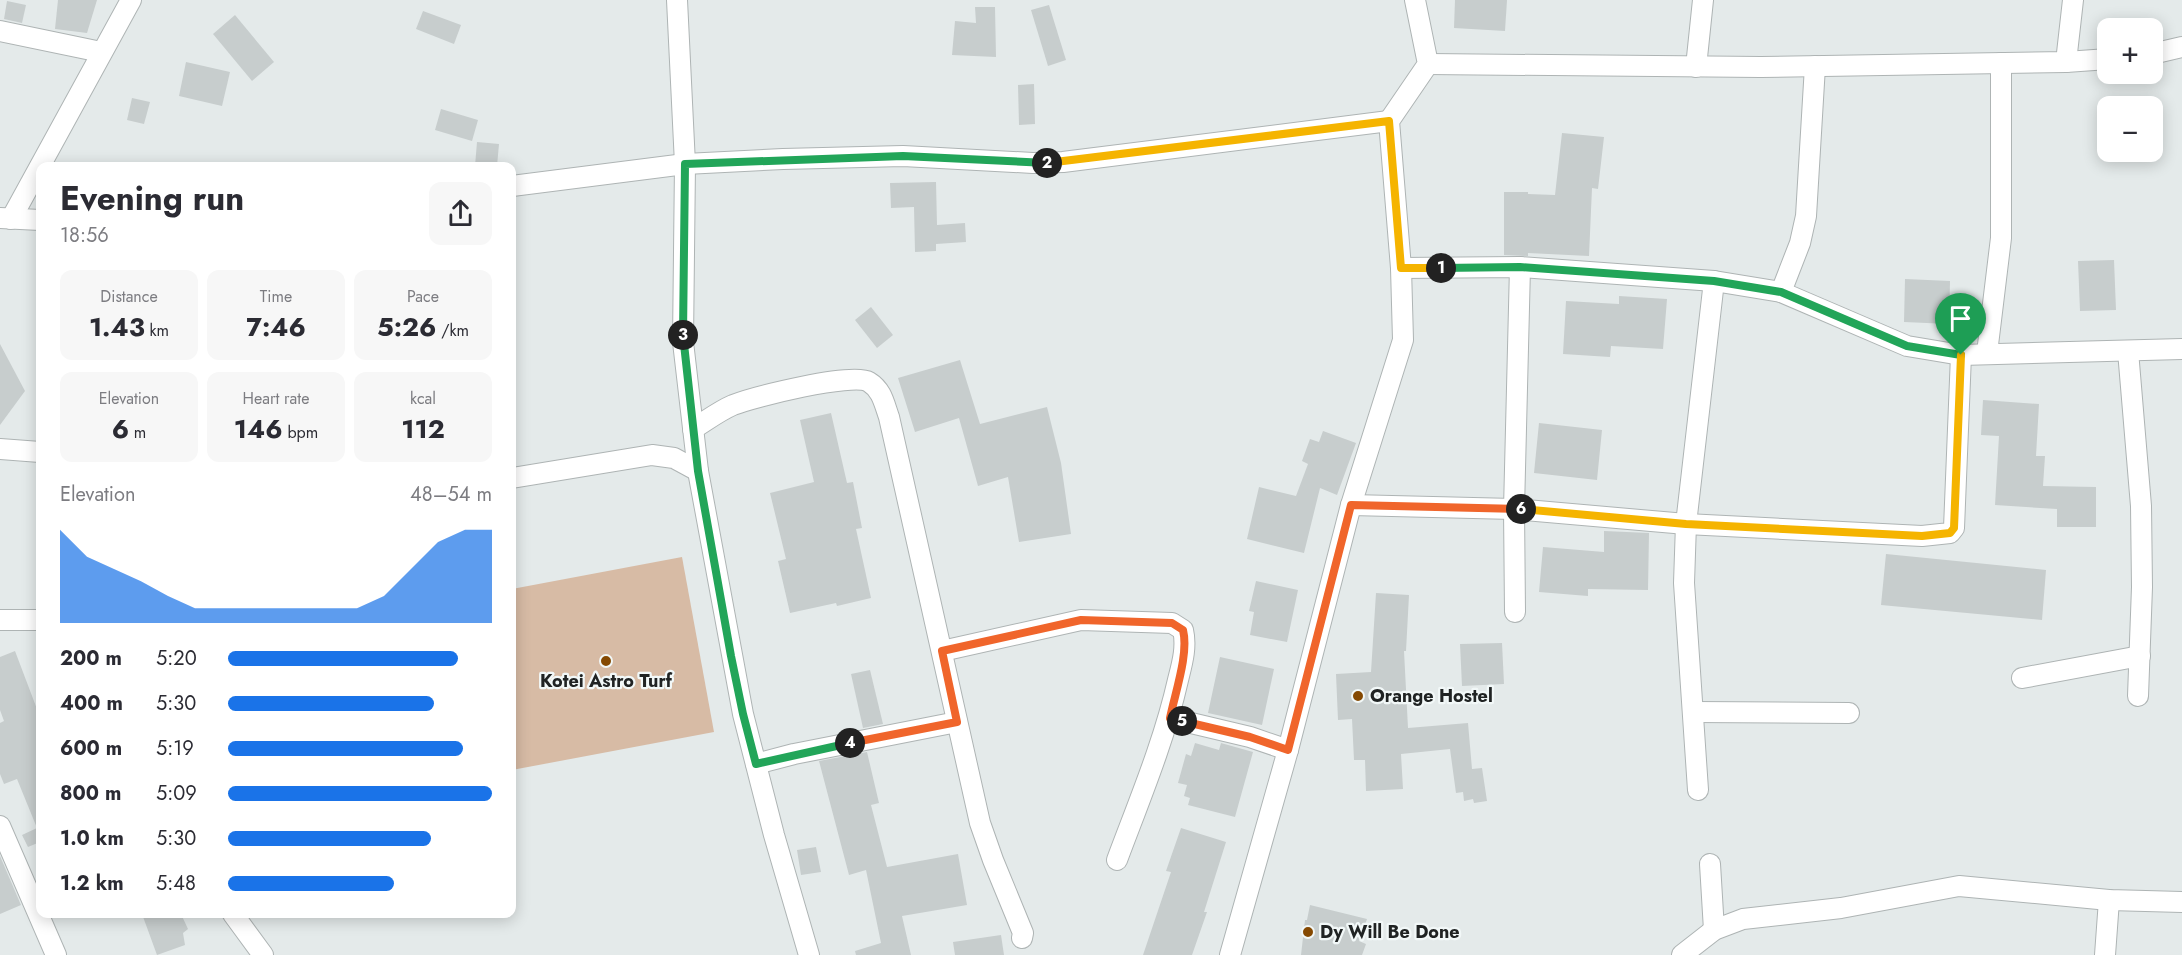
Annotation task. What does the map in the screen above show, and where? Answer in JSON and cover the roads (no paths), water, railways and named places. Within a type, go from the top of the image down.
[{"type":"street","points":[[38,162],[131,0]]},
{"type":"street","points":[[677,0],[685,164],[683,342],[698,471],[743,714],[809,955]]},
{"type":"street","points":[[1230,955],[1288,750],[1351,505],[1403,340],[1401,268],[1389,121],[1428,64],[1415,0]]},
{"type":"street","points":[[1696,67],[1703,0]]},
{"type":"street","points":[[2066,62],[2073,0]]},
{"type":"street","points":[[0,31],[101,52]]},
{"type":"street","points":[[2163,51],[2182,47]]},
{"type":"street","points":[[1428,64],[1696,67],[2097,60]]},
{"type":"street","points":[[1987,353],[2001,238],[2001,63]]},
{"type":"street","points":[[1781,292],[1800,243],[1806,216],[1815,66]]},
{"type":"street","points":[[516,185],[685,164],[903,156],[1033,163],[1063,162],[1389,121]]},
{"type":"street","points":[[36,166],[6,218],[36,220]]},
{"type":"street","points":[[1401,268],[1520,267],[1714,281],[1781,292],[1907,346],[1961,355],[2182,349]]},
{"type":"street","points":[[1515,612],[1514,509],[1520,267]]},
{"type":"street","points":[[1698,790],[1684,583],[1686,524],[1714,281]]},
{"type":"street","points":[[2128,351],[2141,507],[2138,696]]},
{"type":"street","points":[[1351,505],[1514,509],[1686,524],[1922,536],[1950,533],[1954,528],[1961,355]]},
{"type":"street","points":[[693,429],[733,405],[790,389],[851,379],[867,380],[880,390],[889,417],[980,823],[1023,933],[1022,938]]},
{"type":"street","points":[[0,449],[36,452]]},
{"type":"street","points":[[516,477],[652,455],[674,458],[698,471]]},
{"type":"street","points":[[0,620],[36,620]]},
{"type":"street","points":[[942,651],[1081,620],[1172,623],[1183,630],[1186,640],[1170,718],[1117,860]]},
{"type":"street","points":[[2022,678],[2140,656]]},
{"type":"street","points":[[1693,712],[1849,713]]},
{"type":"street","points":[[1170,718],[1250,737],[1288,750]]},
{"type":"street","points":[[756,764],[794,754],[957,722]]},
{"type":"street","points":[[0,826],[36,909]]},
{"type":"street","points":[[1710,864],[1714,930]]},
{"type":"street","points":[[1682,955],[1714,930],[1743,919],[1841,908],[1959,886],[2109,900],[2182,902]]},
{"type":"street","points":[[2105,955],[2109,900]]},
{"type":"street","points":[[40,918],[56,955]]},
{"type":"street","points":[[236,918],[264,955]]},
{"type":"place","name":"Kotei Astro Turf","points":[[606,661]]},
{"type":"place","name":"Orange Hostel","points":[[1358,696]]},
{"type":"place","name":"Dy Will Be Done","points":[[1308,932]]}]
